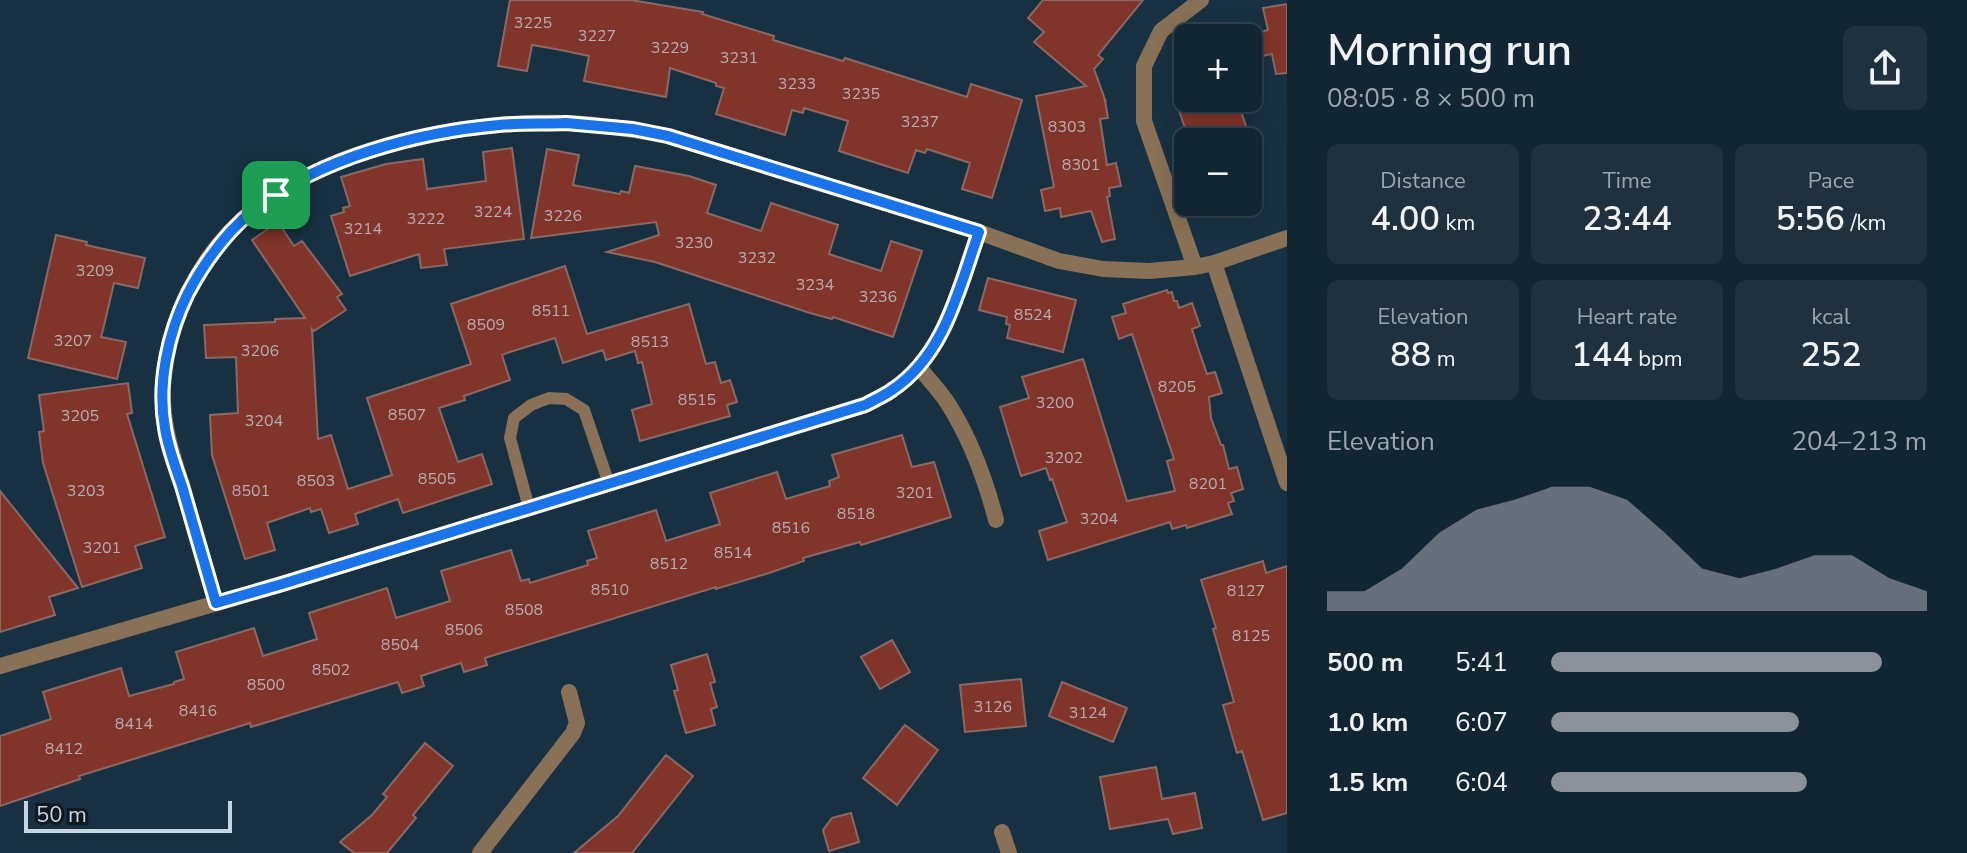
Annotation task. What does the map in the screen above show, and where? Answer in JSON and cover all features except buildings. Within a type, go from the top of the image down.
[{"type":"street","points":[[1195,267],[1144,121],[1142,95],[1144,66],[1161,31],[1201,0]]},
{"type":"street","points":[[216,603],[165,428],[163,388],[168,348],[179,311],[199,273],[221,242],[255,209],[320,170],[379,148],[440,133],[500,125],[566,123],[633,129],[668,136],[979,232],[1059,261],[1103,269],[1149,271],[1195,267],[1287,238]]},
{"type":"street","points":[[0,666],[865,405],[893,390],[919,367],[936,344],[979,232]]},
{"type":"street","points":[[1214,263],[1287,483]]},
{"type":"street","points":[[919,367],[945,400],[968,439],[985,478],[996,520]]},
{"type":"street","points":[[480,853],[573,733],[577,723],[569,692]]},
{"type":"street","points":[[1002,832],[1009,853]]},
{"type":"lane","points":[[529,508],[510,438],[514,418],[531,405],[549,398],[566,399],[584,410],[609,484]]},
{"type":"route","points":[[566,123],[633,129],[668,136],[979,232],[936,344],[919,367],[893,390],[865,405],[216,603],[165,428],[163,388],[168,348],[179,311],[199,273],[221,242],[255,209],[276,195],[320,170],[379,148],[440,133],[500,125],[566,123]]}]
